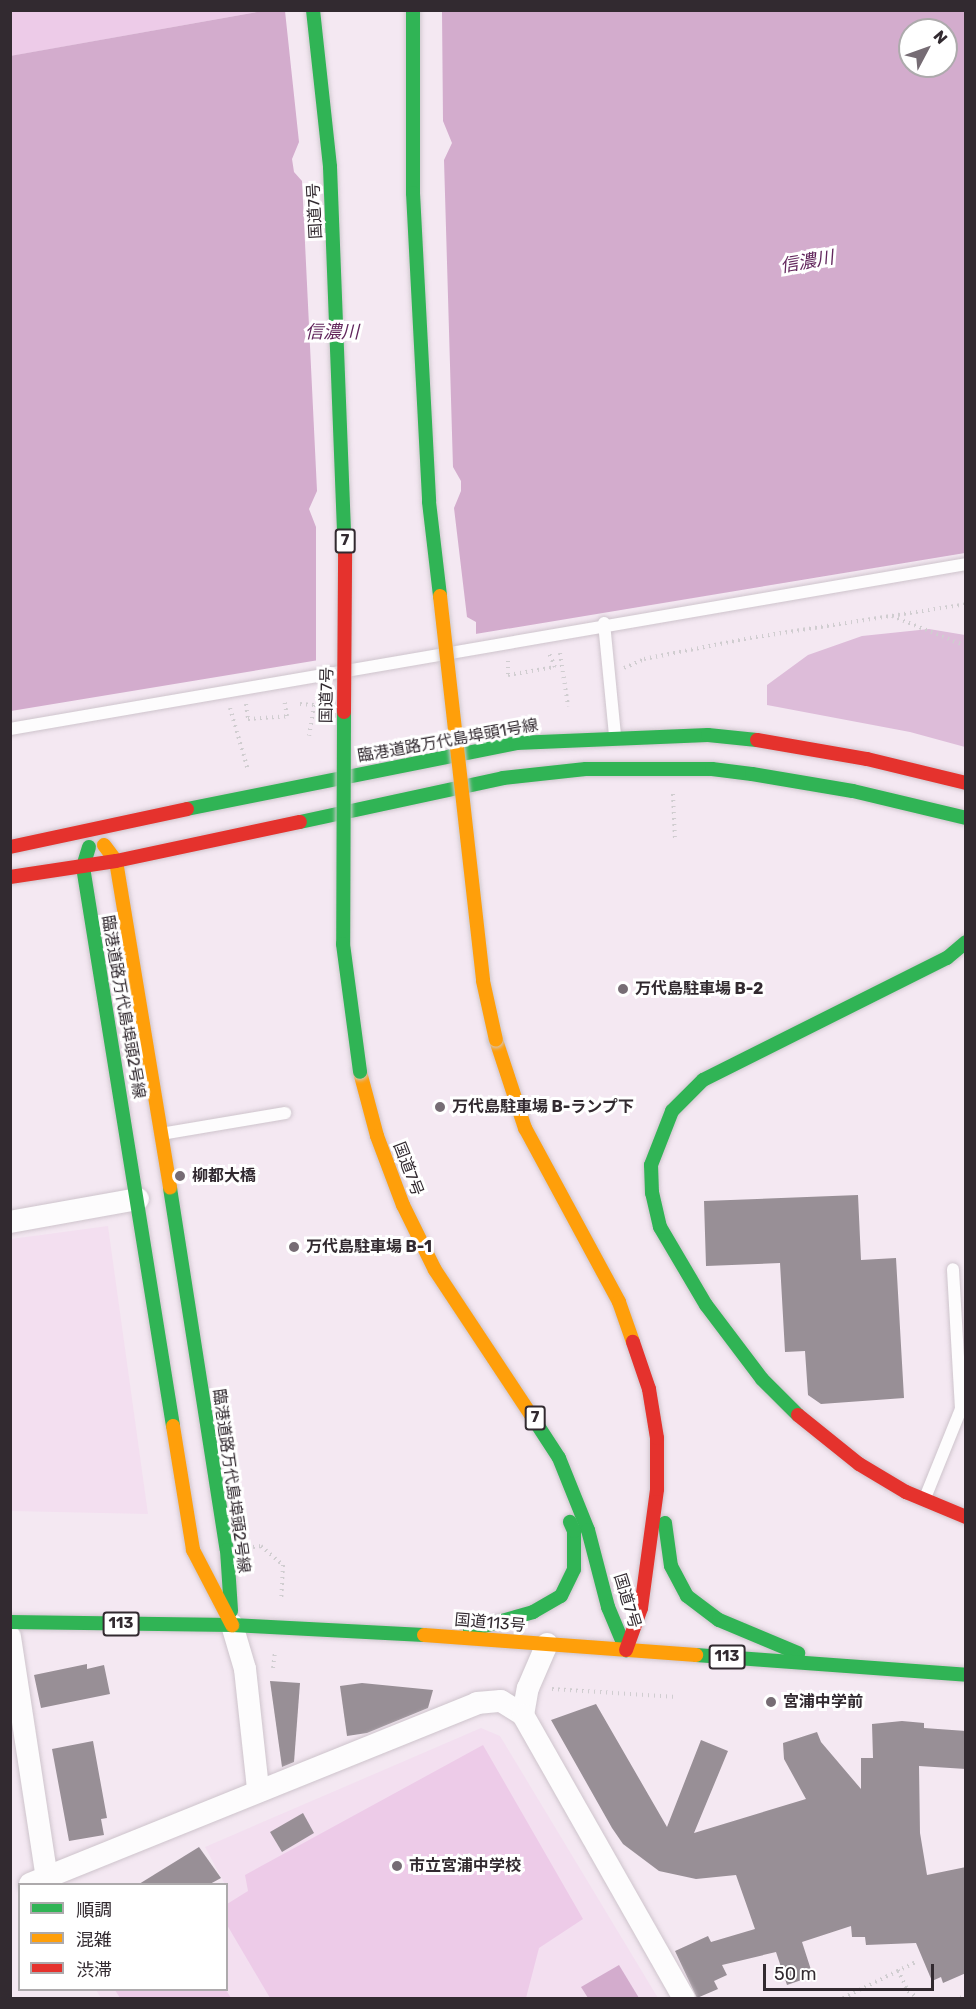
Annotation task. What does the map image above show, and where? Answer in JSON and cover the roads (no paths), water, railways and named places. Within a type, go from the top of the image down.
[{"type":"main road","name":"国道7号","points":[[313,10],[330,167],[345,506],[343,944],[360,1072],[377,1136],[403,1205],[435,1270],[559,1458],[588,1530],[608,1607],[626,1650]]},
{"type":"main road","name":"国道7号","points":[[413,10],[412,193],[429,502],[483,981],[496,1040],[525,1128],[619,1302],[649,1389],[657,1438],[650,1559],[641,1608],[626,1650]]},
{"type":"main road","name":"臨港道路万代島埠頭1号線","points":[[10,847],[94,831],[402,763],[516,742],[615,736],[708,735],[762,741],[857,757],[966,783]]},
{"type":"main road","points":[[10,877],[116,861],[503,778],[586,770],[712,769],[762,775],[854,791],[966,818]]},
{"type":"main road","name":"臨港道路万代島埠頭2号線","points":[[94,831],[116,861],[227,1550],[232,1625]]},
{"type":"main road","name":"臨港道路万代島埠頭2号線","points":[[94,831],[83,867],[193,1550],[232,1625]]},
{"type":"main road","points":[[966,942],[947,958],[703,1080],[672,1112],[651,1166],[652,1193],[660,1227],[681,1267],[737,1350],[814,1431],[873,1473],[966,1517]]},
{"type":"main road","points":[[657,1438],[670,1557],[677,1581],[687,1596],[719,1620],[828,1665]]},
{"type":"main road","points":[[448,1636],[533,1612],[561,1596],[569,1584],[574,1569],[574,1531],[558,1494],[559,1458]]},
{"type":"main road","name":"国道113号","points":[[10,1622],[232,1625],[448,1636],[966,1675]]},
{"type":"street","points":[[10,1222],[138,1198]]},
{"type":"street","points":[[232,1625],[245,1669],[258,1789]]},
{"type":"street","points":[[10,1637],[39,1881],[258,1789],[484,1700],[510,1704],[523,1715],[684,1998]]},
{"type":"street","points":[[523,1715],[528,1688],[547,1644]]},
{"type":"lane","points":[[10,729],[604,623],[966,564]]},
{"type":"lane","points":[[604,623],[615,736]]},
{"type":"lane","points":[[161,1134],[285,1113]]},
{"type":"lane","points":[[924,1499],[962,1409],[953,1269]]},
{"type":"water","name":"信濃川","points":[[263,11],[965,11],[965,553],[11,711],[10,56]]},
{"type":"water","points":[[619,1965],[639,1998],[588,1998],[581,1987]]},
{"type":"place","name":"万代島駐車場 B-2","points":[[623,989]]},
{"type":"place","name":"万代島駐車場 B-ランプ下","points":[[440,1107]]},
{"type":"place","name":"柳都大橋","points":[[180,1176]]},
{"type":"place","name":"万代島駐車場 B-1","points":[[294,1247]]},
{"type":"place","name":"宮浦中学前","points":[[771,1702]]},
{"type":"place","name":"市立宮浦中学校","points":[[397,1866]]}]
